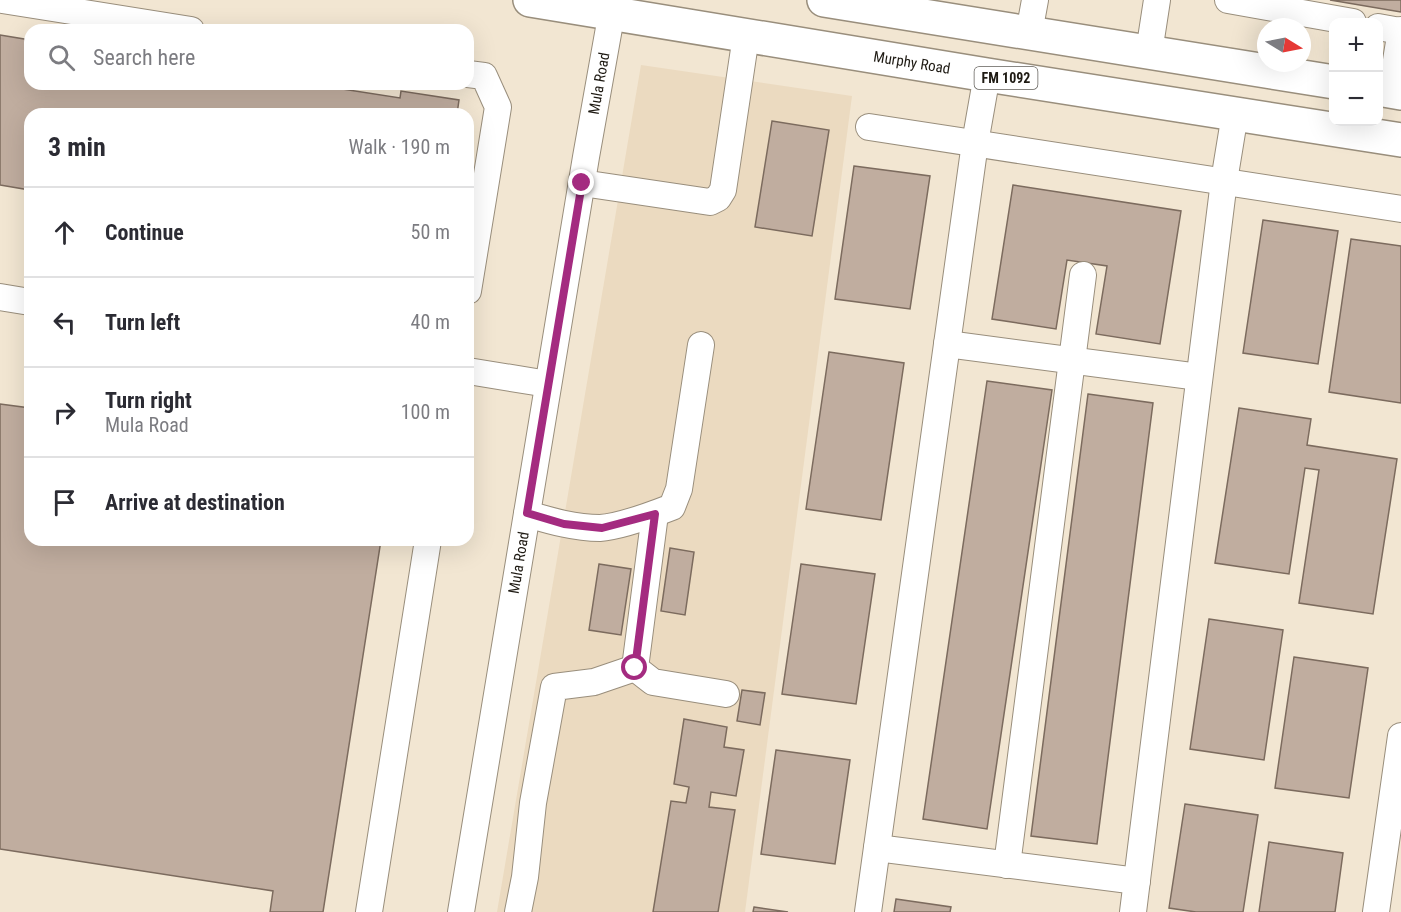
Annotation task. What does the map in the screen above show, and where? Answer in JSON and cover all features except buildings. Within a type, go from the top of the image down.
[{"type":"main road","name":"Murphy Road","points":[[530,0],[613,7],[746,36],[1401,140]]},
{"type":"main road","points":[[824,0],[925,8],[1029,33],[1329,81]]},
{"type":"main road","points":[[1294,123],[1329,107]]},
{"type":"street","points":[[2,0],[32,2],[157,24]]},
{"type":"street","points":[[1029,33],[1035,0]]},
{"type":"street","points":[[1149,52],[1157,0]]},
{"type":"street","points":[[1243,1],[1296,6],[1339,18]]},
{"type":"street","name":"Mula Road","points":[[461,912],[613,7]]},
{"type":"street","points":[[1390,100],[1393,29]]},
{"type":"street","points":[[582,183],[710,202],[718,198],[723,190],[746,36]]},
{"type":"street","points":[[474,75],[484,76],[498,107],[474,254]]},
{"type":"street","points":[[868,912],[975,143],[987,75]]},
{"type":"street","points":[[1133,912],[1224,181],[1235,114]]},
{"type":"street","points":[[869,127],[1401,209]]},
{"type":"street","points":[[1007,865],[1083,275]]},
{"type":"street","points":[[0,297],[24,301]]},
{"type":"street","points":[[947,344],[1199,377]]},
{"type":"street","points":[[527,513],[564,524],[602,528],[655,514],[672,507],[679,489],[701,345]]},
{"type":"street","points":[[474,372],[548,384]]},
{"type":"street","points":[[635,668],[655,514]]},
{"type":"street","points":[[369,912],[427,546]]},
{"type":"street","points":[[635,668],[653,682],[726,694]]},
{"type":"street","points":[[518,912],[525,877],[532,803],[554,687],[594,682],[635,668]]},
{"type":"street","points":[[1376,912],[1401,736]]},
{"type":"street","points":[[877,848],[1137,881]]},
{"type":"shaded area","points":[[641,65],[852,96],[745,912],[497,912]]},
{"type":"route","points":[[582,183],[527,513],[564,524],[602,528],[655,514],[635,668]]}]
